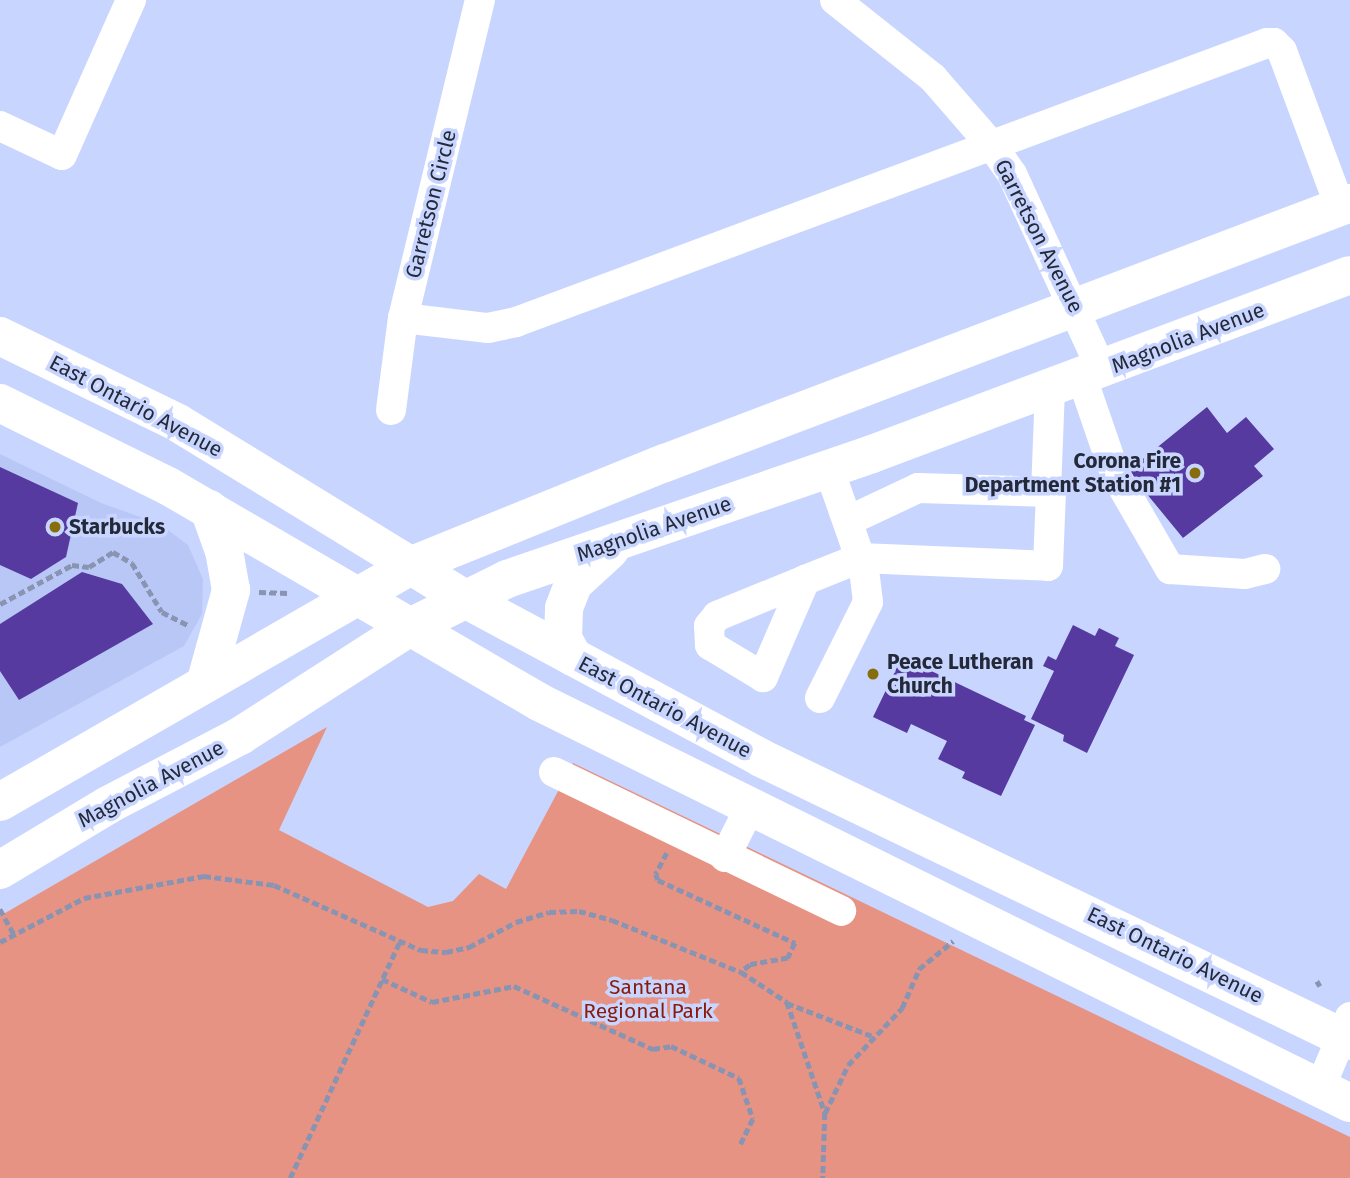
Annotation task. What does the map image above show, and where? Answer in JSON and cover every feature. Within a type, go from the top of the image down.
[{"type":"main road","points":[[0,802],[412,565],[557,505],[1074,305],[1345,205]]},
{"type":"main road","name":"Magnolia Avenue","points":[[0,870],[108,805],[240,736],[408,628],[465,599],[620,540],[829,469],[1078,379],[1350,275]]},
{"type":"main road","name":"East Ontario Avenue","points":[[0,336],[178,423],[465,599],[761,758],[1348,1032]]},
{"type":"main road","points":[[0,403],[209,509],[359,595],[408,628],[539,702],[749,809],[1335,1095]]},
{"type":"main road","points":[[205,684],[231,590],[224,551],[209,509]]},
{"type":"main road","points":[[573,657],[564,638],[564,608],[573,584],[620,540]]},
{"type":"street","points":[[0,127],[62,155],[131,0]]},
{"type":"street","name":"Garretson Circle","points":[[391,410],[403,318],[480,0]]},
{"type":"street","name":"Garretson Avenue","points":[[835,0],[933,78],[993,147],[1012,174],[1074,305],[1078,379],[1115,474],[1170,569],[1245,574],[1265,569]]},
{"type":"street","points":[[403,318],[488,328],[516,323],[1274,43],[1282,51],[1345,205]]},
{"type":"street","points":[[1046,492],[1078,379]]},
{"type":"street","points":[[820,698],[867,602],[860,558],[829,469]]},
{"type":"street","points":[[805,580],[860,558],[1048,566],[1051,492],[918,488],[848,522]]},
{"type":"street","points":[[554,772],[677,834],[841,911]]},
{"type":"street","points":[[725,857],[749,809]]},
{"type":"street","points":[[1335,1095],[1348,1032]]},
{"type":"path","points":[[0,604],[72,565],[89,567],[113,552],[132,563],[162,612],[191,628]]},
{"type":"path","points":[[677,834],[656,874],[658,880],[795,943],[788,958],[750,965],[741,972]]},
{"type":"path","points":[[0,942],[84,898],[204,876],[274,885],[421,950],[446,952],[470,947],[516,922],[549,912],[579,911],[741,972],[787,1002],[872,1036]]},
{"type":"path","points":[[0,909],[14,934]]},
{"type":"path","points":[[825,1113],[848,1065],[872,1036],[902,1008],[919,969],[956,938]]},
{"type":"path","points":[[290,1178],[400,941]]},
{"type":"path","points":[[382,979],[432,1002],[514,986],[653,1049],[671,1046],[739,1078],[753,1118],[741,1144]]},
{"type":"path","points":[[787,1002],[825,1113],[823,1178]]},
{"type":"shaded area","points":[[0,454],[101,503],[160,524],[188,545],[203,579],[202,614],[184,646],[0,747]]},
{"type":"green space","name":"Santana Regional Park","points":[[327,727],[279,830],[428,907],[453,901],[479,874],[506,889],[573,763],[1350,1137],[1350,1178],[0,1178],[0,916]]},
{"type":"building","name":"Corona Fire Department Station #1","points":[[1207,407],[1227,433],[1246,417],[1274,449],[1254,466],[1263,476],[1183,538],[1128,471]]},
{"type":"building","points":[[0,467],[78,503],[66,557],[31,579],[0,565]]},
{"type":"building","points":[[82,572],[122,584],[153,624],[19,700],[0,671],[0,624]]},
{"type":"building","points":[[1073,625],[1095,636],[1099,628],[1119,638],[1115,646],[1134,655],[1087,753],[1063,741],[1064,735],[1031,719],[1054,671],[1043,666],[1048,656],[1056,660]]},
{"type":"building","points":[[902,657],[1026,716],[1024,720],[1035,725],[1001,796],[962,778],[965,772],[938,759],[947,741],[911,724],[907,733],[873,717]]},
{"type":"place","name":"Corona Fire Department Station #1","points":[[1195,473]]},
{"type":"place","name":"Starbucks","points":[[55,527]]},
{"type":"place","name":"Peace Lutheran Church","points":[[873,674]]}]
